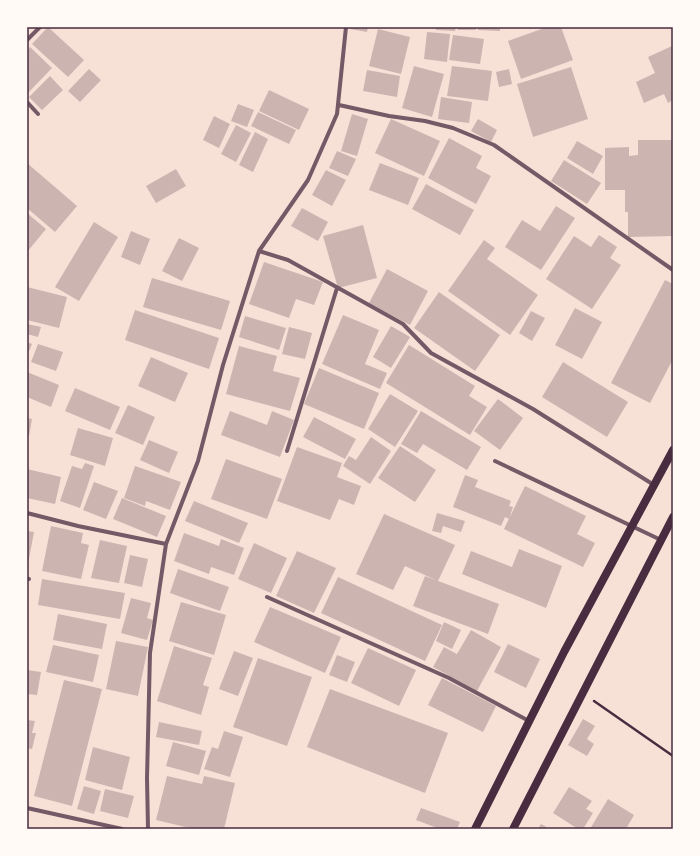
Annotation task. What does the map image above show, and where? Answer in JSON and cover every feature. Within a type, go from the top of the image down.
[{"type":"main road","points":[[475,829],[564,652],[673,450]]},
{"type":"main road","points":[[513,829],[673,517]]},
{"type":"street","points":[[27,40],[40,27]]},
{"type":"street","points":[[148,829],[147,778],[150,653],[166,544],[198,461],[222,365],[259,251],[308,180],[337,114],[346,27]]},
{"type":"street","points":[[27,102],[38,114]]},
{"type":"street","points":[[339,105],[389,116],[425,120],[453,128],[494,145],[673,270]]},
{"type":"street","points":[[259,251],[288,260],[403,324],[431,353],[533,409],[655,485]]},
{"type":"street","points":[[287,451],[337,288]]},
{"type":"street","points":[[495,461],[662,540]]},
{"type":"street","points":[[27,513],[78,526],[166,544]]},
{"type":"street","points":[[267,596],[449,678],[529,721]]},
{"type":"street","points":[[27,808],[122,829]]},
{"type":"path","points":[[582,693],[673,756]]},
{"type":"building","points":[[48,27],[84,60],[68,77],[32,44]]},
{"type":"building","points":[[350,27],[368,27],[367,32],[350,29]]},
{"type":"building","points":[[436,27],[456,27],[455,31],[436,30]]},
{"type":"building","points":[[458,27],[476,27],[476,30],[458,30]]},
{"type":"building","points":[[478,27],[500,27],[500,31],[478,30]]},
{"type":"building","points":[[547,27],[561,27],[573,60],[521,79],[508,41]]},
{"type":"building","points":[[378,29],[410,37],[401,74],[369,66]]},
{"type":"building","points":[[427,32],[450,34],[447,62],[424,59]]},
{"type":"building","points":[[453,35],[484,39],[480,64],[449,60]]},
{"type":"building","points":[[672,46],[673,100],[668,103],[664,94],[644,103],[636,82],[655,73],[648,57]]},
{"type":"building","points":[[30,47],[52,68],[28,93],[27,50]]},
{"type":"building","points":[[414,66],[444,74],[432,117],[402,108]]},
{"type":"building","points":[[452,66],[492,71],[488,101],[447,96]]},
{"type":"building","points":[[571,67],[588,119],[533,137],[517,84]]},
{"type":"building","points":[[89,69],[101,80],[80,102],[68,91]]},
{"type":"building","points":[[509,69],[512,84],[499,87],[496,72]]},
{"type":"building","points":[[367,70],[400,76],[397,97],[363,91]]},
{"type":"building","points":[[50,76],[63,90],[42,110],[29,97]]},
{"type":"building","points":[[269,90],[309,109],[299,130],[259,111]]},
{"type":"building","points":[[441,97],[472,102],[469,123],[438,119]]},
{"type":"building","points":[[238,104],[254,110],[247,127],[231,121]]},
{"type":"building","points":[[258,112],[296,130],[289,144],[251,126]]},
{"type":"building","points":[[352,114],[368,119],[357,156],[341,151]]},
{"type":"building","points":[[214,116],[230,124],[219,148],[203,140]]},
{"type":"building","points":[[391,119],[440,141],[424,176],[375,153]]},
{"type":"building","points":[[478,119],[497,130],[491,142],[471,131]]},
{"type":"building","points":[[236,125],[251,133],[236,162],[221,154]]},
{"type":"building","points":[[255,132],[268,139],[253,172],[239,165]]},
{"type":"building","points":[[449,138],[482,156],[476,168],[491,176],[476,204],[428,178]]},
{"type":"building","points":[[638,140],[673,140],[673,236],[628,237],[628,212],[625,212],[625,190],[605,190],[605,148],[629,147],[629,156],[638,155]]},
{"type":"building","points":[[577,141],[603,156],[593,174],[567,158]]},
{"type":"building","points":[[337,151],[356,159],[348,176],[329,168]]},
{"type":"building","points":[[564,160],[601,183],[587,204],[551,181]]},
{"type":"building","points":[[27,163],[77,206],[55,232],[27,208]]},
{"type":"building","points":[[380,163],[419,178],[408,205],[369,190]]},
{"type":"building","points":[[176,169],[186,186],[156,203],[146,186]]},
{"type":"building","points":[[326,170],[346,180],[332,206],[312,195]]},
{"type":"building","points":[[426,184],[474,210],[460,235],[412,209]]},
{"type":"building","points":[[556,206],[575,218],[541,270],[505,247],[522,220],[540,231]]},
{"type":"building","points":[[302,208],[328,222],[318,241],[291,226]]},
{"type":"building","points":[[27,213],[46,229],[27,252]]},
{"type":"building","points":[[94,222],[118,237],[79,301],[55,287]]},
{"type":"building","points":[[363,225],[377,278],[338,288],[323,236]]},
{"type":"building","points":[[131,231],[150,239],[140,265],[121,257]]},
{"type":"building","points":[[599,235],[617,247],[610,258],[621,265],[592,309],[546,279],[574,236],[591,247]]},
{"type":"building","points":[[179,238],[199,248],[182,281],[162,271]]},
{"type":"building","points":[[484,240],[495,248],[487,259],[538,295],[510,335],[448,291]]},
{"type":"building","points":[[264,262],[323,282],[314,305],[296,299],[289,318],[249,304]]},
{"type":"building","points":[[387,269],[428,291],[410,325],[369,303]]},
{"type":"building","points":[[152,278],[230,301],[221,330],[143,307]]},
{"type":"building","points":[[665,280],[673,284],[673,359],[650,403],[611,383]]},
{"type":"building","points":[[27,287],[67,297],[59,328],[27,320]]},
{"type":"building","points":[[439,292],[500,335],[475,371],[414,328]]},
{"type":"building","points":[[575,308],[602,322],[582,359],[555,345]]},
{"type":"building","points":[[135,310],[219,338],[209,369],[125,340]]},
{"type":"building","points":[[531,311],[545,318],[532,341],[519,333]]},
{"type":"building","points":[[343,315],[379,330],[365,364],[387,373],[380,389],[322,364]]},
{"type":"building","points":[[245,316],[286,328],[279,350],[239,337]]},
{"type":"building","points":[[27,324],[41,327],[38,337],[27,334]]},
{"type":"building","points":[[391,326],[410,337],[391,368],[373,357]]},
{"type":"building","points":[[289,327],[312,333],[305,359],[282,354]]},
{"type":"building","points":[[27,342],[32,344],[27,356]]},
{"type":"building","points":[[38,344],[63,352],[56,371],[31,362]]},
{"type":"building","points":[[409,345],[475,386],[469,396],[487,407],[470,435],[386,383]]},
{"type":"building","points":[[239,346],[277,356],[273,371],[300,378],[290,411],[226,394]]},
{"type":"building","points":[[151,357],[188,373],[175,402],[138,386]]},
{"type":"building","points":[[563,362],[628,402],[607,437],[542,397]]},
{"type":"building","points":[[319,368],[379,393],[364,429],[304,404]]},
{"type":"building","points":[[27,372],[59,385],[51,407],[27,397]]},
{"type":"building","points":[[75,388],[120,407],[110,430],[65,411]]},
{"type":"building","points":[[390,394],[418,411],[395,447],[368,429]]},
{"type":"building","points":[[498,399],[523,418],[500,450],[474,431]]},
{"type":"building","points":[[128,405],[155,417],[143,445],[115,433]]},
{"type":"building","points":[[230,411],[267,425],[272,411],[294,420],[280,457],[221,435]]},
{"type":"building","points":[[421,411],[481,447],[467,470],[423,444],[417,453],[401,444]]},
{"type":"building","points":[[314,417],[356,439],[345,459],[303,437]]},
{"type":"building","points":[[27,418],[32,419],[29,436],[27,435]]},
{"type":"building","points":[[78,428],[113,438],[105,466],[70,455]]},
{"type":"building","points":[[371,437],[391,451],[370,484],[343,466],[349,456],[356,460]]},
{"type":"building","points":[[149,440],[178,452],[169,473],[140,460]]},
{"type":"building","points":[[400,446],[436,470],[415,502],[378,478]]},
{"type":"building","points":[[297,447],[342,463],[337,477],[361,486],[354,505],[339,499],[330,520],[277,501]]},
{"type":"building","points":[[226,459],[282,479],[267,519],[211,499]]},
{"type":"building","points":[[85,463],[94,466],[80,508],[60,501],[72,466],[82,469]]},
{"type":"building","points":[[135,466],[181,482],[170,510],[146,501],[145,506],[124,498]]},
{"type":"building","points":[[27,469],[61,477],[55,504],[27,498]]},
{"type":"building","points":[[465,475],[478,480],[475,487],[511,501],[509,506],[513,507],[509,519],[505,517],[501,526],[453,507]]},
{"type":"building","points":[[94,482],[118,491],[106,519],[83,510]]},
{"type":"building","points":[[525,486],[586,516],[577,534],[595,543],[583,567],[504,529]]},
{"type":"building","points":[[122,498],[166,516],[157,537],[113,519]]},
{"type":"building","points":[[194,501],[248,523],[239,543],[185,521]]},
{"type":"building","points":[[437,513],[465,521],[461,532],[443,526],[441,533],[432,531]]},
{"type":"building","points":[[384,514],[455,545],[438,581],[405,566],[393,590],[356,574]]},
{"type":"building","points":[[51,526],[83,533],[81,543],[89,545],[81,579],[42,571]]},
{"type":"building","points":[[27,531],[34,532],[28,564],[27,564]]},
{"type":"building","points":[[184,533],[219,546],[221,539],[244,548],[234,575],[211,567],[209,574],[174,561]]},
{"type":"building","points":[[100,540],[127,546],[119,583],[91,578]]},
{"type":"building","points":[[254,543],[287,558],[271,593],[238,579]]},
{"type":"building","points":[[519,549],[562,566],[546,608],[462,574],[471,551],[512,567]]},
{"type":"building","points":[[297,551],[336,568],[314,613],[276,596]]},
{"type":"building","points":[[130,555],[148,559],[142,587],[124,583]]},
{"type":"building","points":[[178,569],[229,587],[220,611],[170,593]]},
{"type":"building","points":[[425,576],[499,604],[488,634],[413,606]]},
{"type":"building","points":[[338,577],[442,625],[425,661],[321,613]]},
{"type":"building","points":[[42,579],[125,593],[120,619],[38,605]]},
{"type":"building","points":[[131,598],[151,603],[147,618],[153,620],[147,640],[121,633]]},
{"type":"building","points":[[181,602],[226,615],[214,655],[169,641]]},
{"type":"building","points":[[270,607],[341,637],[325,673],[254,642]]},
{"type":"building","points":[[58,614],[107,624],[102,649],[53,640]]},
{"type":"building","points":[[444,622],[461,630],[452,649],[436,641]]},
{"type":"building","points":[[471,630],[501,647],[477,691],[433,667],[444,647],[457,654]]},
{"type":"building","points":[[116,641],[148,647],[138,696],[106,689]]},
{"type":"building","points":[[508,644],[540,659],[526,688],[494,672]]},
{"type":"building","points":[[53,645],[99,655],[93,682],[46,672]]},
{"type":"building","points":[[174,646],[212,658],[203,685],[209,687],[201,715],[157,701]]},
{"type":"building","points":[[368,648],[416,670],[399,706],[351,683]]},
{"type":"building","points":[[234,651],[253,658],[238,696],[219,689]]},
{"type":"building","points":[[337,655],[355,662],[347,682],[329,675]]},
{"type":"building","points":[[258,658],[312,677],[287,746],[233,727]]},
{"type":"building","points":[[27,670],[41,672],[37,695],[27,694]]},
{"type":"building","points":[[442,678],[496,706],[483,732],[428,705]]},
{"type":"building","points":[[64,680],[102,689],[72,806],[34,796]]},
{"type":"building","points":[[330,689],[448,733],[425,793],[307,747]]},
{"type":"building","points":[[583,719],[595,726],[587,739],[594,744],[587,756],[568,745]]},
{"type":"building","points":[[27,720],[35,721],[32,733],[36,733],[32,749],[27,748]]},
{"type":"building","points":[[159,722],[202,731],[199,745],[156,737]]},
{"type":"building","points":[[224,731],[243,737],[230,777],[204,769],[212,747],[218,749]]},
{"type":"building","points":[[173,742],[206,751],[199,775],[166,766]]},
{"type":"building","points":[[93,747],[130,757],[122,790],[85,780]]},
{"type":"building","points":[[167,776],[202,784],[204,776],[235,783],[224,829],[194,829],[156,820]]},
{"type":"building","points":[[84,786],[101,791],[94,814],[77,809]]},
{"type":"building","points":[[569,787],[592,801],[586,809],[593,813],[583,829],[578,829],[553,813]]},
{"type":"building","points":[[105,789],[134,796],[128,818],[100,811]]},
{"type":"building","points":[[608,799],[634,815],[626,829],[590,829]]},
{"type":"building","points":[[421,808],[460,822],[457,829],[440,829],[416,820]]},
{"type":"building","points":[[541,824],[550,829],[538,829]]}]
